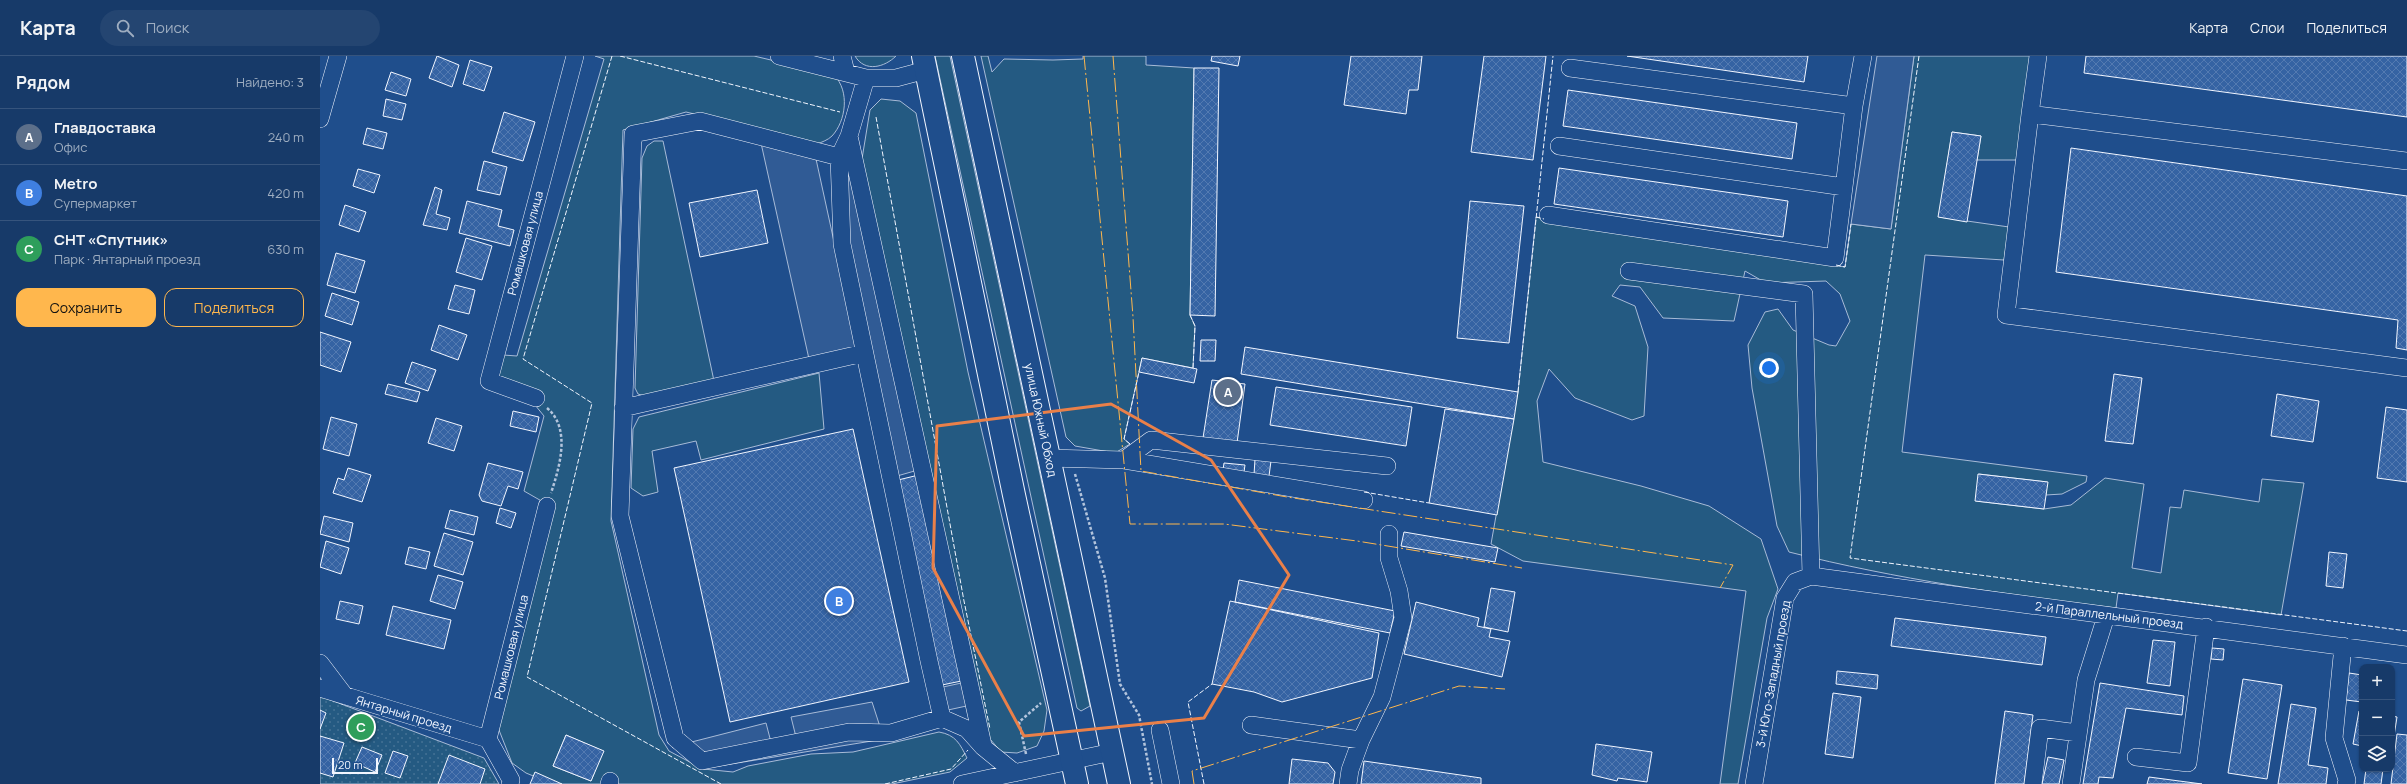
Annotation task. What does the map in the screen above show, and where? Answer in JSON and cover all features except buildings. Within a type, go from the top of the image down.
[{"type":"main road","name":"улица Южный Обход","points":[[963,56],[1119,784]]},
{"type":"main road","points":[[924,63],[1014,495],[1077,784]]},
{"type":"street","points":[[320,119],[338,56]]},
{"type":"street","name":"Ромашковая улица","points":[[536,398],[489,381],[575,56]]},
{"type":"street","points":[[780,56],[844,64],[866,78],[896,78],[924,63]]},
{"type":"street","points":[[1548,215],[1835,258],[1854,106],[1863,56]]},
{"type":"street","points":[[2038,56],[2006,315],[2407,368]]},
{"type":"street","points":[[1570,68],[1854,106]]},
{"type":"street","points":[[866,78],[849,136],[839,157],[842,244],[942,718]]},
{"type":"street","points":[[2030,114],[2407,161]]},
{"type":"street","points":[[839,157],[700,121],[633,134],[620,516],[675,738],[702,761],[848,732],[891,733],[942,718],[967,729],[983,747],[1015,773]]},
{"type":"street","points":[[849,136],[983,747]]},
{"type":"street","points":[[1559,146],[1844,187]]},
{"type":"street","points":[[1629,271],[1804,294],[1811,576]]},
{"type":"street","points":[[623,408],[864,353]]},
{"type":"street","points":[[1124,460],[1151,440],[1387,466]]},
{"type":"street","points":[[1048,458],[1124,460],[1364,500]]},
{"type":"street","name":"Ромашковая улица","points":[[488,739],[547,506]]},
{"type":"street","points":[[1348,784],[1350,770],[1361,740],[1382,697],[1403,618],[1399,591],[1389,558],[1389,534]]},
{"type":"street","name":"2-й Параллельный проезд","points":[[1811,576],[2106,616],[2206,627],[2407,655]]},
{"type":"street","name":"3-й Юго-Западный проезд","points":[[1754,784],[1785,598],[1795,582],[1811,576]]},
{"type":"street","points":[[2071,784],[2086,680],[2106,616]]},
{"type":"street","points":[[2136,757],[2188,763],[2206,627]]},
{"type":"street","points":[[2343,646],[2334,738],[2347,780],[2346,784]]},
{"type":"street","points":[[320,663],[345,696]]},
{"type":"street","name":"Янтарный проезд","points":[[320,688],[488,739]]},
{"type":"street","points":[[1251,725],[1361,740]]},
{"type":"street","points":[[2033,784],[2040,728],[2078,733]]},
{"type":"street","points":[[1160,730],[1171,784]]},
{"type":"street","points":[[488,739],[511,780],[510,784]]},
{"type":"street","points":[[962,784],[1112,752]]},
{"type":"path","points":[[536,398],[556,416],[562,444],[556,478],[547,506]]},
{"type":"path","points":[[1071,459],[1105,578],[1120,684],[1138,715],[1152,784]]},
{"type":"highlighted area","points":[[1111,404],[1211,460],[1289,575],[1204,718],[1024,736],[933,568],[937,426]]},
{"type":"shaded area","points":[[595,56],[754,56],[834,75],[839,82],[844,97],[843,114],[837,130],[825,141],[817,144],[686,112],[623,130],[611,521],[659,735],[669,751],[703,769],[733,772],[748,766],[811,754],[853,752],[939,732],[950,735],[957,741],[967,758],[950,772],[892,784],[553,784],[526,773],[512,763],[497,725],[552,507],[524,491],[544,416],[535,405],[497,376],[503,355],[517,356],[604,59]],"holes":[[[566,735],[603,751],[591,781],[553,766]]]},
{"type":"shaded area","points":[[855,56],[896,56],[881,65],[869,66],[864,65]]},
{"type":"shaded area","points":[[935,56],[950,56],[1090,706],[1081,711],[1077,708]]},
{"type":"shaded area","points":[[981,56],[988,56],[992,72],[1004,59],[1083,59],[1083,56],[1146,56],[1146,65],[1194,68],[1190,315],[1195,326],[1193,368],[1142,358],[1124,439],[1130,444],[1115,453],[1075,446],[1066,437]]},
{"type":"shaded area","points":[[1877,56],[1914,56],[1891,229],[1851,224]]},
{"type":"shaded area","points":[[1914,56],[2033,56],[2019,156],[2016,160],[1977,160],[1981,136],[1952,132],[1939,217],[2009,227],[2004,260],[1925,255],[1902,452],[2087,476],[2086,482],[2062,494],[2046,495],[2047,482],[1979,474],[1976,501],[2044,509],[2071,505],[2105,478],[2144,484],[2132,568],[2161,573],[2170,507],[2181,508],[2184,490],[2259,502],[2262,479],[2304,483],[2281,615],[2118,593],[2116,608],[2075,603],[1993,592],[1911,578],[1829,562],[1789,552],[1777,526],[1752,388],[1748,345],[1765,312],[1778,309],[1793,330],[1829,345],[1836,346],[1850,321],[1840,294],[1826,281],[1766,283],[1745,271],[1734,321],[1663,318],[1640,287],[1620,285],[1612,296],[1635,306],[1648,347],[1644,416],[1632,420],[1575,398],[1549,369],[1537,401],[1543,462],[1641,486],[1709,506],[1761,539],[1778,589],[1767,618],[1738,784],[1720,784],[1746,591],[1523,561],[1491,544],[1518,392],[1536,217],[1845,267],[1851,224],[1891,229]]},
{"type":"shaded area","points":[[881,99],[900,101],[916,113],[968,372],[1047,710],[1044,731],[1037,746],[1017,753],[1001,752],[985,733],[861,165],[870,110]]},
{"type":"shaded area","points":[[654,141],[663,141],[714,381],[644,396],[638,394],[635,388],[642,158],[647,146]]},
{"type":"shaded area","points":[[761,143],[816,159],[857,347],[809,359]]},
{"type":"shaded area","points":[[853,174],[918,470],[897,476],[848,248],[846,176]]},
{"type":"shaded area","points":[[819,373],[824,429],[701,460],[696,441],[652,451],[658,492],[643,496],[631,488],[633,429],[639,417]]},
{"type":"shaded area","points":[[966,682],[971,705],[948,710],[943,687]]},
{"type":"shaded area","points":[[320,696],[484,758],[499,784],[320,784]]},
{"type":"shaded area","points":[[872,702],[884,739],[707,768],[672,747],[766,723],[772,746],[797,741],[791,717]]},
{"type":"fence","points":[[612,56],[523,359],[592,403],[527,677],[721,784]]},
{"type":"fence","points":[[620,56],[840,112]]},
{"type":"fence","points":[[1518,392],[1553,56]]},
{"type":"fence","points":[[1919,56],[1850,558],[2407,631]]},
{"type":"fence","points":[[876,117],[964,601],[990,729]]},
{"type":"fence","points":[[1536,217],[1544,219]]},
{"type":"fence","points":[[1836,265],[1845,267],[1851,224]]},
{"type":"fence","points":[[1190,315],[1195,326],[1193,368]]},
{"type":"fence","points":[[1130,444],[1124,439],[1139,372]]},
{"type":"fence","points":[[1364,492],[1429,503]]},
{"type":"fence","points":[[1204,784],[1188,702],[1212,684]]},
{"type":"fence","points":[[885,784],[951,769],[968,750]]},
{"type":"power","points":[[1084,56],[1130,524],[1224,524],[1357,541],[1522,568]]},
{"type":"power","points":[[1113,56],[1133,317],[1141,471],[1287,497],[1733,565],[1720,588]]},
{"type":"power","points":[[1194,784],[1192,771],[1459,686],[1505,689]]},
{"type":"place","name":"Главдоставка","points":[[1228,392]]},
{"type":"place","name":"Metro","points":[[839,601]]},
{"type":"place","name":"СНТ «Спутник»","points":[[361,727]]}]
